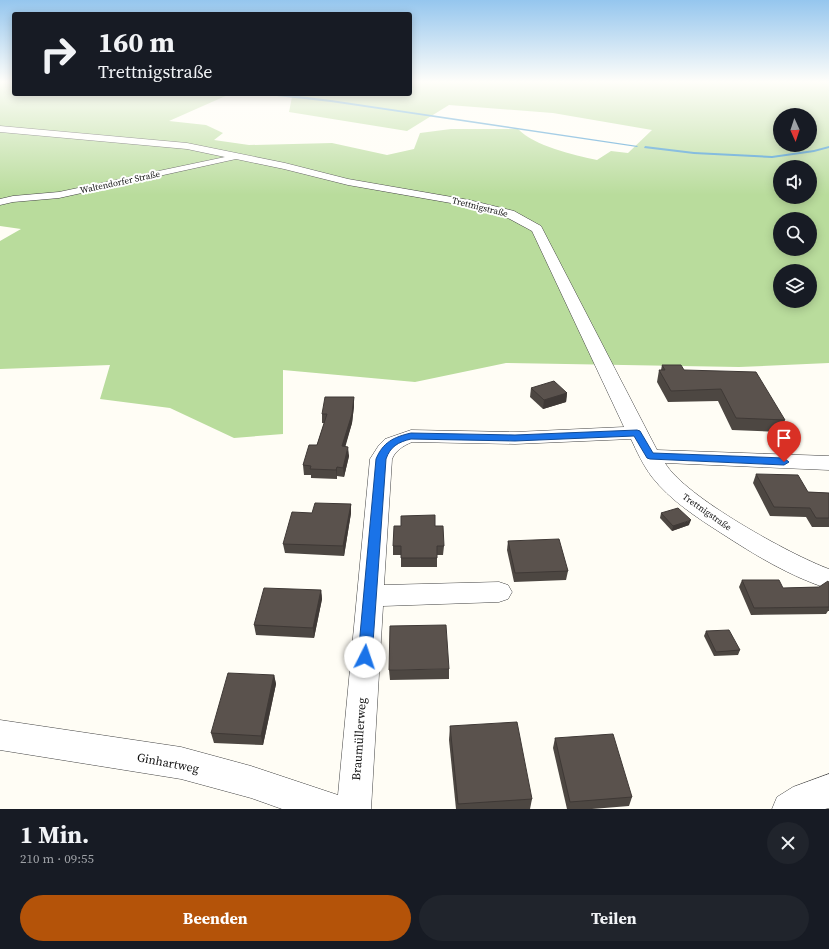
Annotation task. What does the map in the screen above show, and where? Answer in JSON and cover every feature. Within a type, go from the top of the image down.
[{"type":"street","name":"Trettnigstraße","points":[[0,129],[187,146],[239,156],[348,182],[469,203],[510,214],[537,229],[637,433],[650,456],[670,483],[698,507],[777,556],[804,570],[829,579]]},
{"type":"street","name":"Waltendorfer Straße","points":[[0,202],[12,199],[59,195],[239,156]]},
{"type":"street","name":"Braumüllerweg","points":[[354,809],[381,459],[384,451],[390,444],[411,436],[515,438],[637,433]]},
{"type":"street","points":[[650,456],[829,463]]},
{"type":"street","points":[[370,596],[499,592]]},
{"type":"street","name":"Ginhartweg","points":[[0,735],[181,764],[251,782],[331,809]]},
{"type":"street","points":[[789,809],[805,799],[829,791]]},
{"type":"green space","points":[[0,120],[172,120],[169,121],[206,125],[223,133],[214,140],[249,145],[332,143],[387,155],[414,149],[420,133],[451,129],[518,129],[525,135],[544,145],[597,160],[611,151],[628,153],[652,130],[592,120],[773,120],[773,152],[817,152],[817,120],[829,120],[829,363],[739,367],[506,363],[415,382],[283,370],[283,434],[234,438],[170,408],[100,399],[110,365],[0,369],[0,241],[21,229],[0,226]]},
{"type":"green space","points":[[337,120],[425,120],[407,131]]},
{"type":"building","points":[[662,365],[681,365],[684,370],[756,372],[785,420],[736,418],[721,389],[671,391],[659,370],[665,370]]},
{"type":"building","points":[[554,381],[567,393],[544,400],[531,388]]},
{"type":"building","points":[[325,397],[354,397],[352,414],[342,446],[348,447],[343,468],[337,467],[336,470],[310,469],[311,466],[303,465],[309,445],[317,445],[327,414],[322,414]]},
{"type":"building","points":[[756,474],[798,475],[808,492],[829,493],[829,518],[816,518],[810,508],[774,507]]},
{"type":"building","points":[[315,503],[351,504],[343,546],[283,544],[292,512],[312,513]]},
{"type":"building","points":[[678,508],[691,520],[673,526],[661,513]]},
{"type":"building","points":[[435,515],[435,526],[443,526],[444,546],[437,546],[437,558],[401,558],[401,546],[393,546],[394,526],[401,526],[401,516]]},
{"type":"building","points":[[559,539],[568,571],[515,573],[508,541]]},
{"type":"building","points":[[742,580],[779,580],[783,588],[819,587],[828,581],[829,607],[754,608]]},
{"type":"building","points":[[264,588],[321,590],[313,628],[254,625]]},
{"type":"building","points":[[446,625],[449,669],[389,670],[390,626]]},
{"type":"building","points":[[729,630],[740,650],[716,652],[706,631]]},
{"type":"building","points":[[228,673],[274,675],[261,736],[211,733]]},
{"type":"building","points":[[517,722],[532,799],[458,804],[450,726]]},
{"type":"building","points":[[613,734],[632,797],[570,802],[555,738]]},
{"type":"waterway","points":[[459,120],[637,146]]},
{"type":"waterway","points":[[645,147],[694,153],[772,157],[814,151],[829,147]]},
{"type":"route","points":[[365,657],[381,459],[384,451],[390,444],[400,439],[411,436],[515,438],[637,433],[650,456],[784,462]]}]
